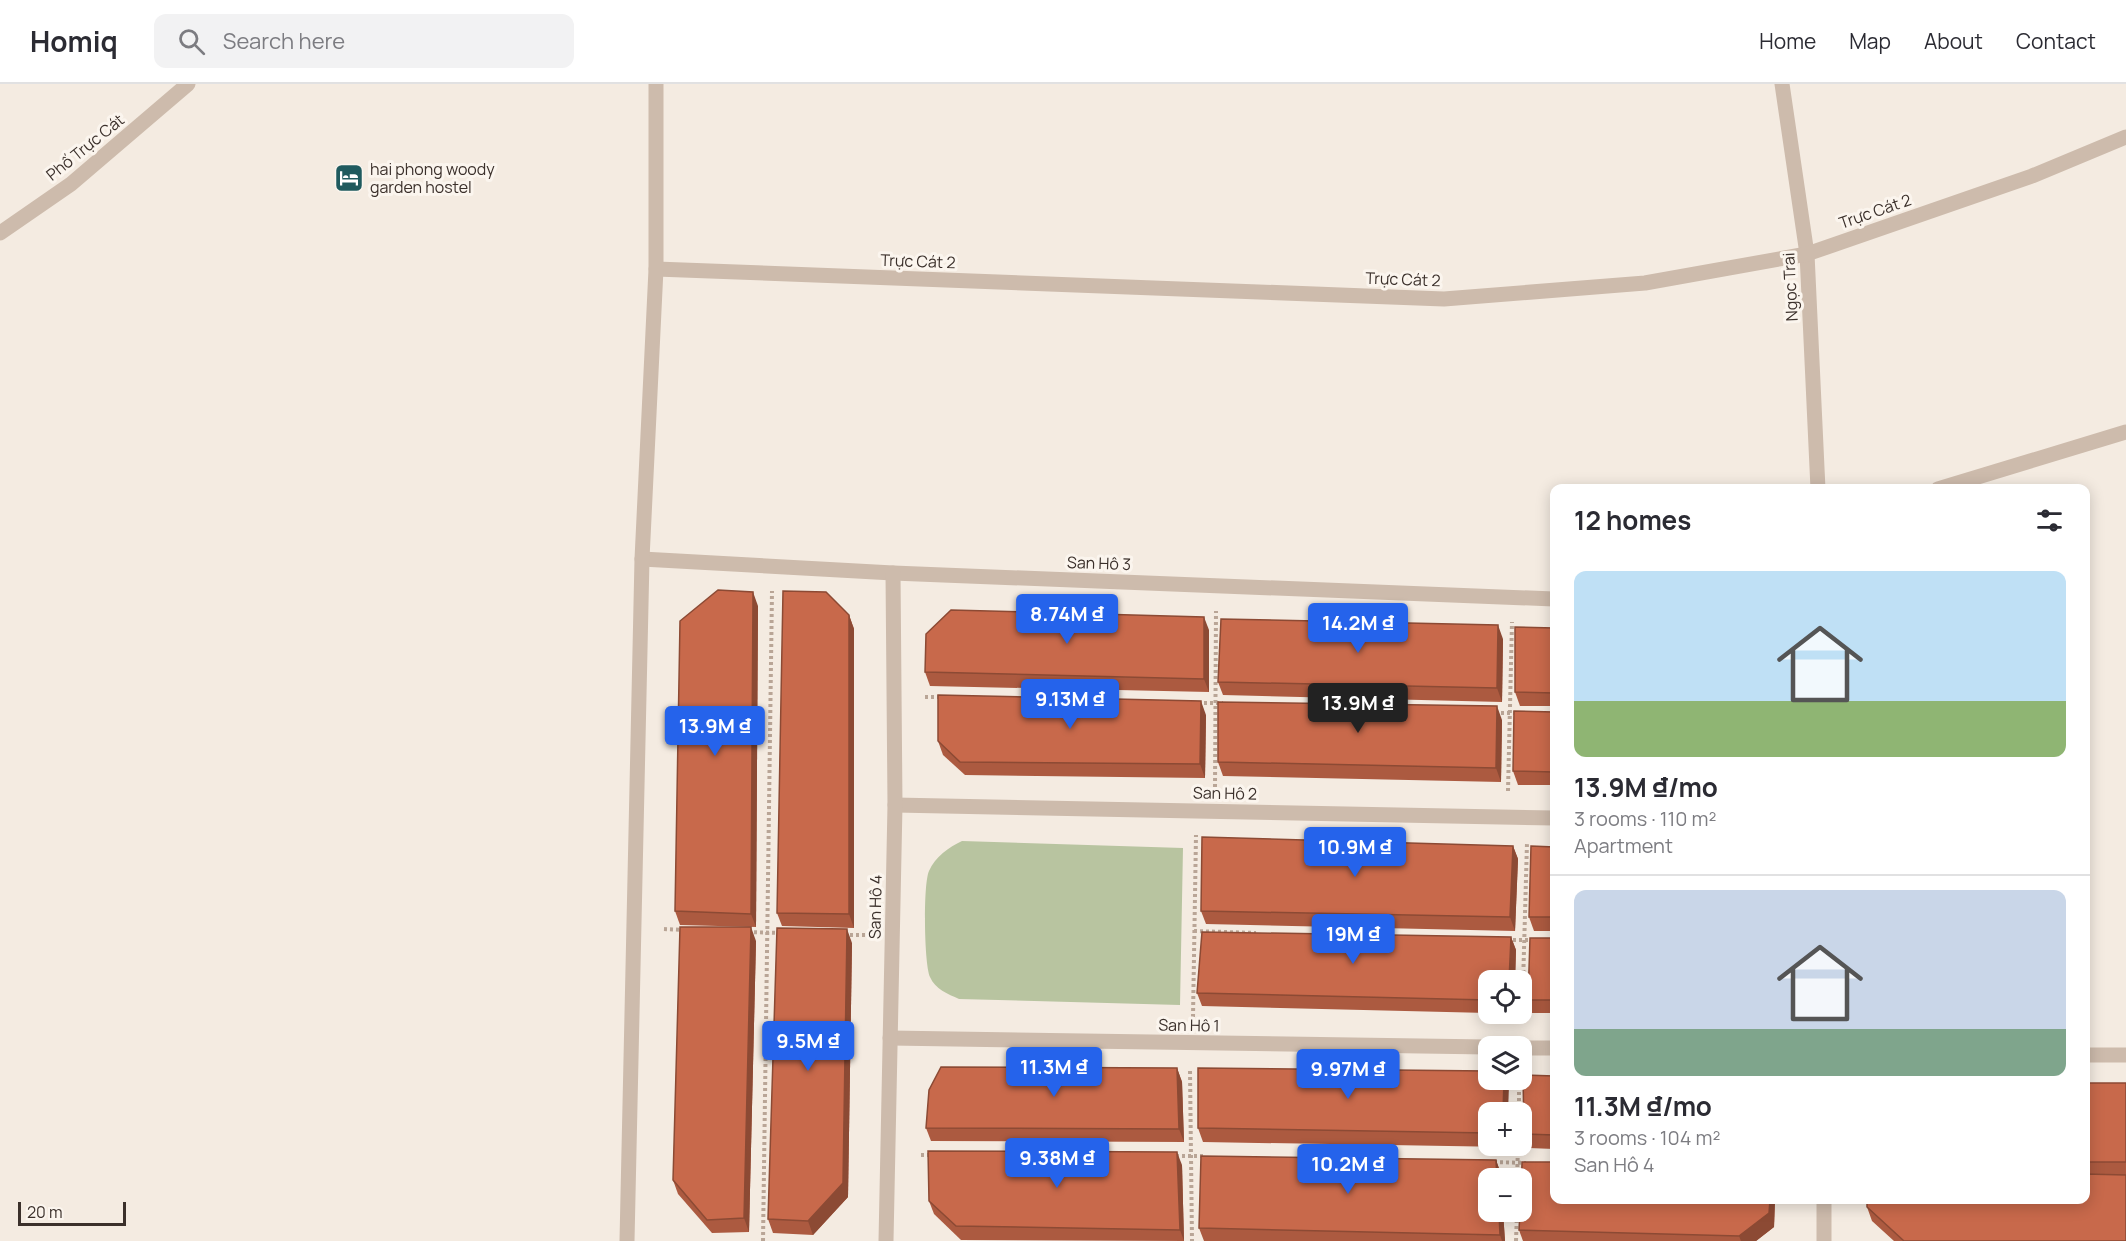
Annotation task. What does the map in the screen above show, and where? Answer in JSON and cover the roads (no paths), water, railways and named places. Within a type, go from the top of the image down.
[{"type":"street","name":"Phố Trực Cát","points":[[0,233],[71,184],[188,84]]},
{"type":"street","points":[[627,1241],[642,559],[656,268],[656,84]]},
{"type":"street","name":"Ngọc Trai","points":[[1782,84],[1807,254],[1818,484]]},
{"type":"street","name":"Trực Cát 2","points":[[656,268],[1444,299],[1645,283],[1807,254],[2032,176],[2126,137]]},
{"type":"street","points":[[1954,484],[2126,432]]},
{"type":"street","name":"San Hô 3","points":[[642,559],[893,573],[1550,599]]},
{"type":"street","name":"San Hô 4","points":[[886,1241],[895,805],[893,573]]},
{"type":"street","name":"San Hô 2","points":[[895,805],[1550,818]]},
{"type":"street","name":"San Hô 1","points":[[890,1038],[1478,1047]]},
{"type":"street","points":[[1532,1048],[1550,1048]]},
{"type":"street","points":[[2090,1055],[2126,1055]]},
{"type":"street","points":[[1824,1204],[1824,1241]]},
{"type":"place","name":"hai phong woody garden hostel","points":[[349,178]]}]
